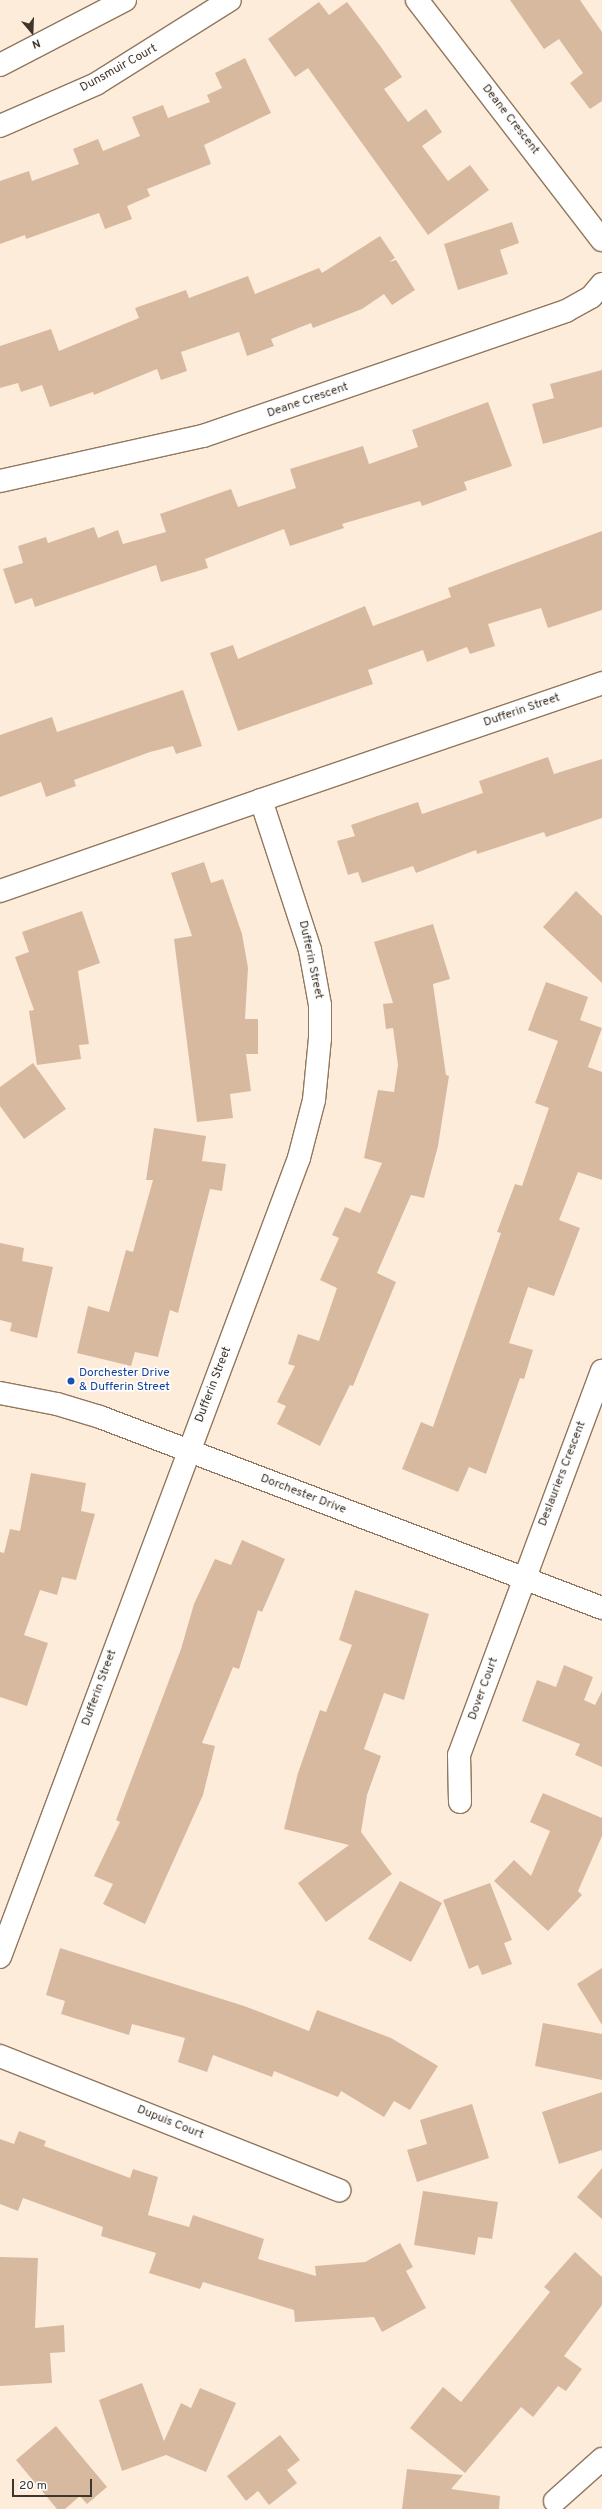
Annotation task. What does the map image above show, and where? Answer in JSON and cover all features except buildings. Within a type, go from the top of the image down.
[{"type":"street","points":[[0,65],[125,0]]},
{"type":"street","name":"Dunsmuir Court","points":[[0,126],[96,84],[230,0]]},
{"type":"street","name":"Deane Crescent","points":[[417,0],[602,240]]},
{"type":"street","name":"Deane Crescent","points":[[0,481],[175,445],[232,427],[566,311],[591,297],[602,284]]},
{"type":"street","name":"Dufferin Street","points":[[0,891],[602,683]]},
{"type":"street","name":"Dufferin Street","points":[[0,1957],[188,1451],[300,1158],[319,1065],[320,1005],[310,950],[261,800]]},
{"type":"street","name":"Deslauriers Crescent","points":[[524,1578],[602,1371]]},
{"type":"street","name":"Dorchester Drive","points":[[0,1393],[79,1410],[602,1608]]},
{"type":"street","name":"Dover Court","points":[[460,1802],[459,1755],[524,1578]]},
{"type":"street","name":"Dupuis Court","points":[[0,2056],[339,2190]]},
{"type":"street","points":[[555,2501],[602,2459]]},
{"type":"place","name":"Dorchester Drive & Dufferin Street","points":[[71,1381]]}]
